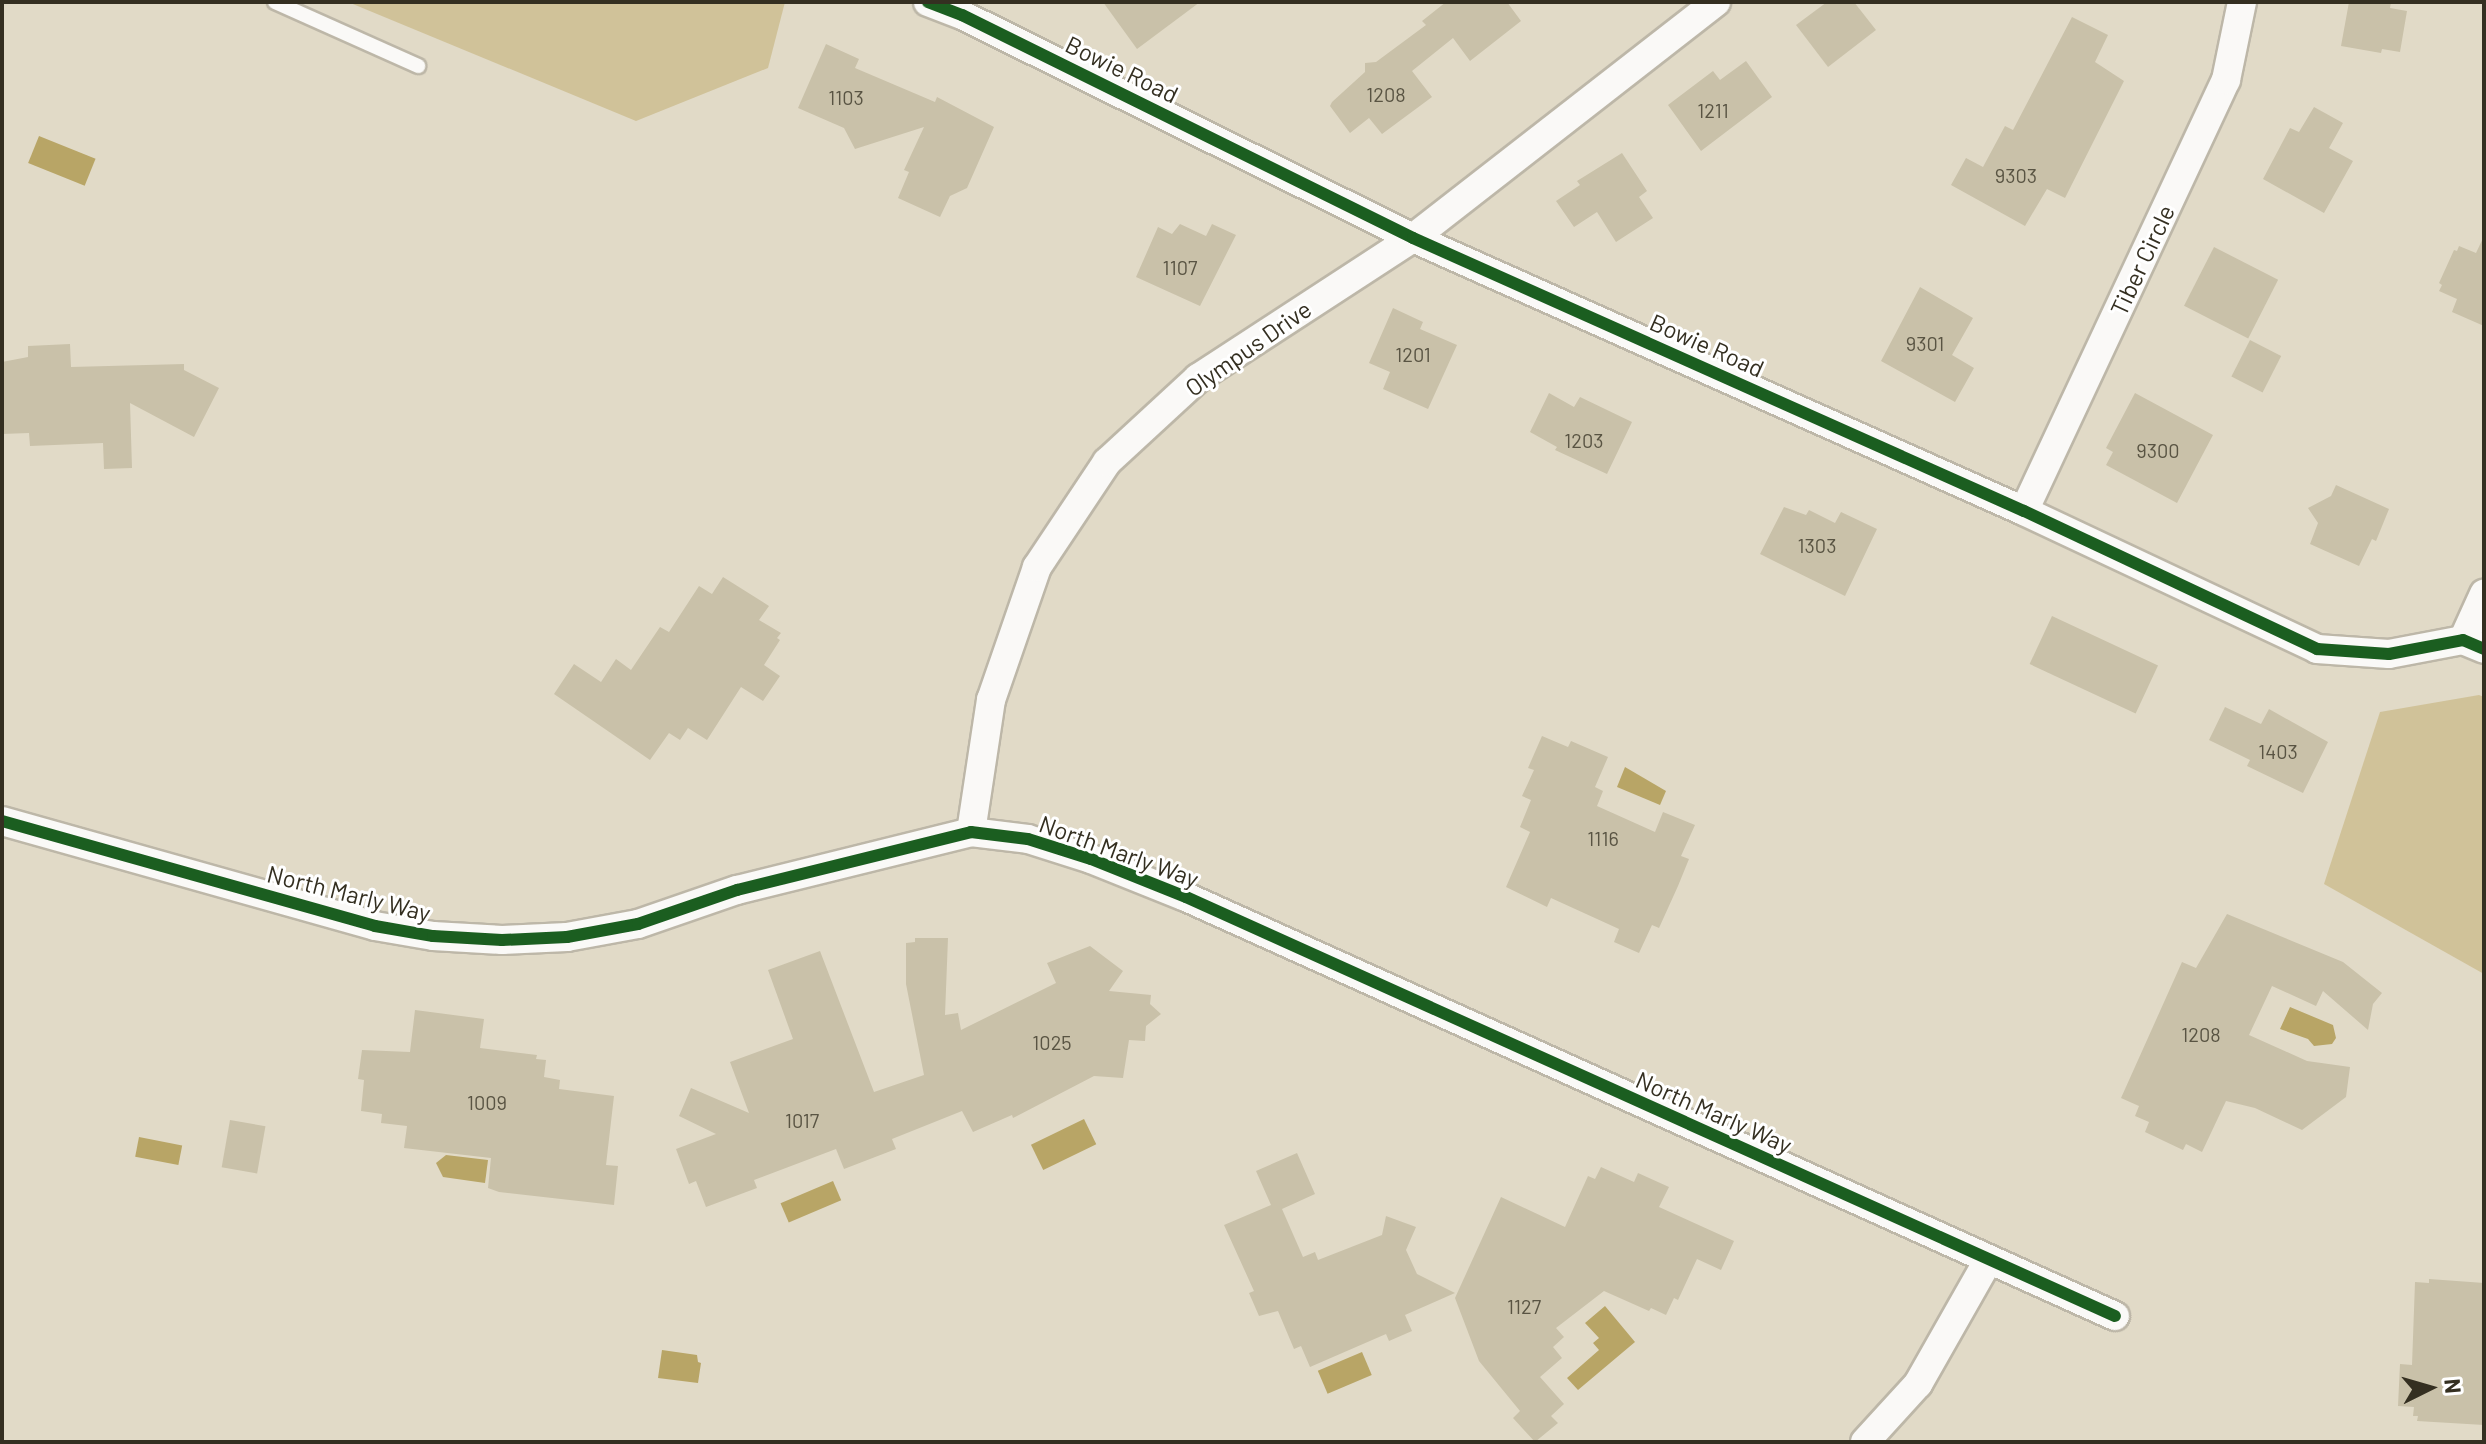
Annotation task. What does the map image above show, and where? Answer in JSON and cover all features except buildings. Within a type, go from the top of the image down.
[{"type":"street","name":"Bowie Road","points":[[928,2],[971,8],[1413,238],[2024,511],[2317,649],[2389,654],[2474,644]]},
{"type":"street","name":"Olympus Drive","points":[[971,832],[991,700],[1037,567],[1107,462],[1198,378],[1413,238],[1716,2]]},
{"type":"street","name":"Tiber Circle","points":[[2024,511],[2226,80],[2242,2]]},
{"type":"street","points":[[2474,644],[2484,594]]},
{"type":"street","name":"North Marly Way","points":[[2,821],[375,926],[433,936],[502,940],[567,937],[638,924],[737,890],[971,832],[1040,843],[1091,859],[1186,897],[2115,1316]]},
{"type":"street","points":[[1865,1442],[1918,1384],[1988,1261]]},
{"type":"lane","points":[[275,2],[418,66]]},
{"type":"shaded area","points":[[348,2],[785,2],[768,68],[636,121]]},
{"type":"shaded area","points":[[39,136],[96,159],[85,186],[28,163]]},
{"type":"shaded area","points":[[2479,695],[2484,697],[2484,974],[2324,884],[2380,712]]},
{"type":"shaded area","points":[[1625,767],[1666,791],[1660,805],[1617,787]]},
{"type":"shaded area","points":[[2290,1007],[2333,1025],[2336,1038],[2332,1044],[2314,1046],[2308,1039],[2280,1029]]},
{"type":"shaded area","points":[[1084,1119],[1096,1144],[1043,1170],[1031,1145]]},
{"type":"shaded area","points":[[139,1137],[182,1145],[178,1165],[135,1157]]},
{"type":"shaded area","points":[[446,1155],[488,1160],[485,1183],[443,1177],[436,1163]]},
{"type":"shaded area","points":[[833,1181],[841,1200],[789,1223],[781,1203]]},
{"type":"shaded area","points":[[1605,1306],[1635,1342],[1578,1390],[1567,1378],[1599,1350],[1593,1343],[1599,1338],[1585,1323]]},
{"type":"shaded area","points":[[662,1350],[697,1355],[701,1363],[698,1383],[658,1378]]},
{"type":"shaded area","points":[[1362,1352],[1372,1375],[1328,1394],[1318,1371]]},
{"type":"cycle path","points":[[928,2],[962,15],[1413,238],[2024,511],[2317,649],[2389,654],[2463,640],[2484,649]]},
{"type":"cycle path","points":[[2,821],[375,926],[433,936],[502,940],[567,937],[638,924],[737,890],[971,832],[1028,839],[1091,859],[1186,897],[2115,1316]]}]
